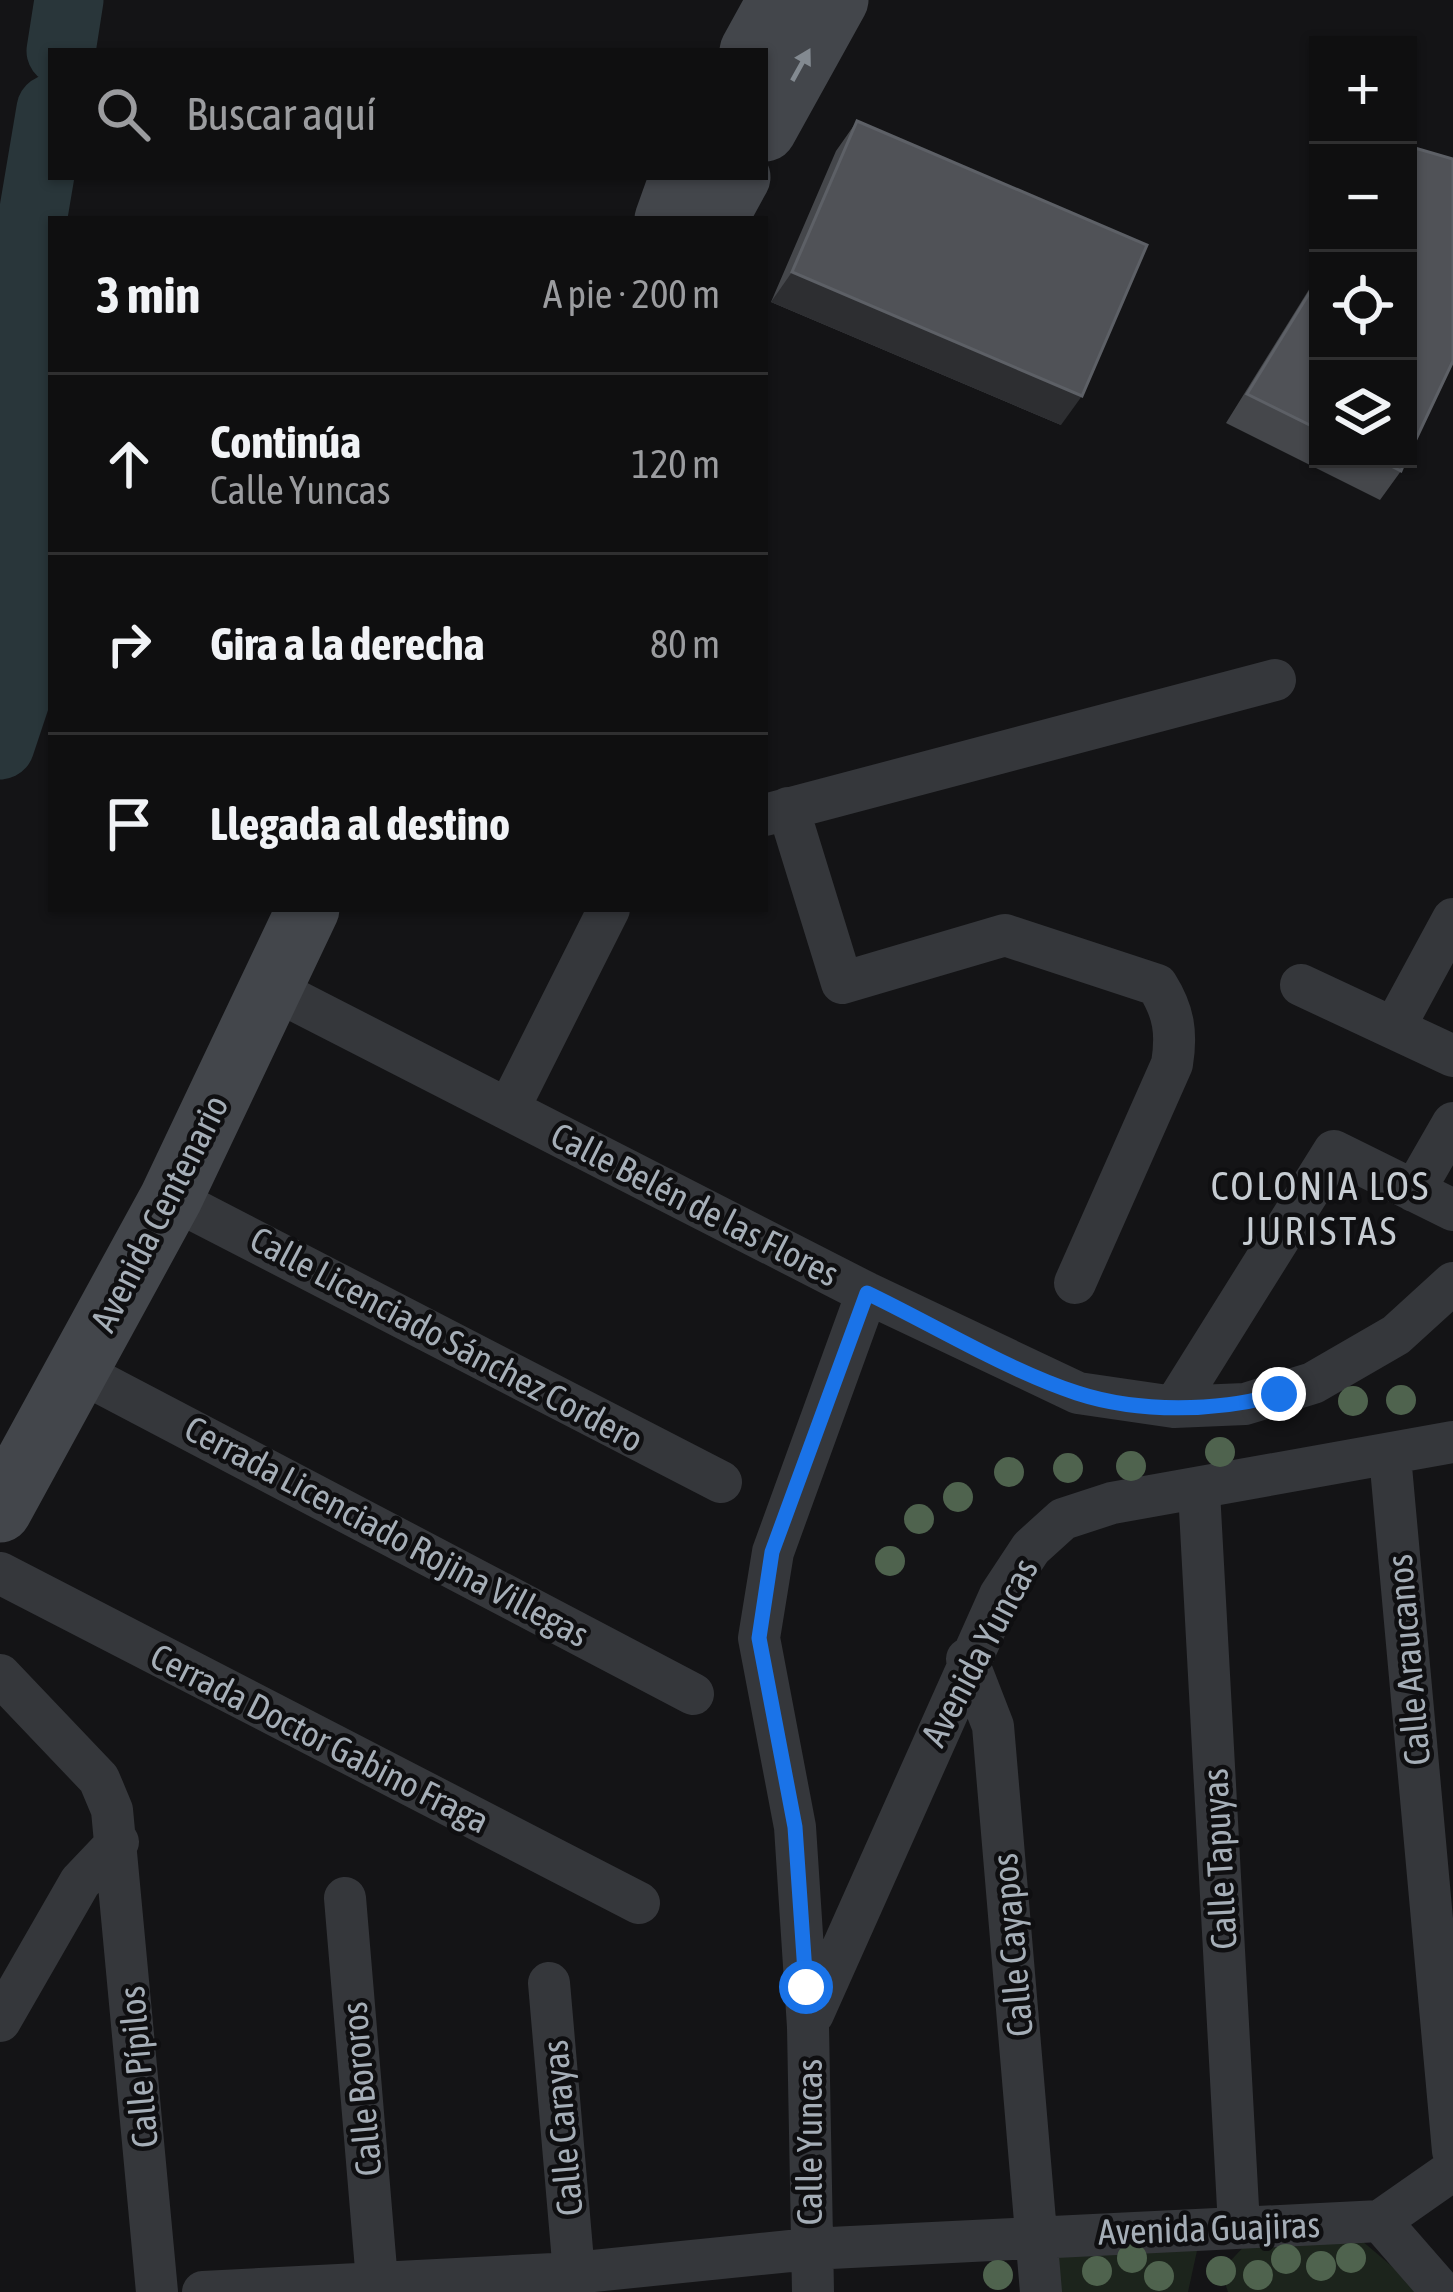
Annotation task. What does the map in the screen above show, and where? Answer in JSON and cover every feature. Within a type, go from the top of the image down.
[{"type":"main road","points":[[753,48],[779,0]]},
{"type":"main road","points":[[768,125],[838,0]]},
{"type":"main road","points":[[666,216],[680,180]]},
{"type":"main road","points":[[718,216],[737,180]]},
{"type":"main road","name":"Avenida Centenario","points":[[0,1511],[171,1198],[306,912]]},
{"type":"street","points":[[1075,1283],[1172,1064],[1177,1036],[1170,1006],[1157,985],[1005,935],[842,982],[776,811],[1275,680]]},
{"type":"street","points":[[509,1108],[607,912]]},
{"type":"street","points":[[1394,1028],[1453,919]]},
{"type":"street","points":[[1301,985],[1453,1056]]},
{"type":"street","name":"Calle Belén de las Flores","points":[[268,987],[867,1293],[1078,1394],[1174,1407],[1245,1404],[1313,1383],[1396,1335],[1453,1283]]},
{"type":"street","points":[[1414,1191],[1453,1124]]},
{"type":"street","points":[[1174,1407],[1334,1151],[1453,1210]]},
{"type":"street","name":"Calle Licenciado Sánchez Cordero","points":[[171,1198],[721,1482]]},
{"type":"street","name":"Calle Yuncas","points":[[813,2292],[808,2026],[795,1827],[759,1638],[772,1552],[867,1293]]},
{"type":"street","name":"Cerrada Licenciado Rojina Villegas","points":[[78,1371],[693,1694]]},
{"type":"street","name":"Avenida Yuncas","points":[[808,2026],[967,1659],[1031,1548],[1063,1520],[1112,1503],[1453,1442]]},
{"type":"street","name":"Calle Araucanos","points":[[1390,1456],[1453,2151]]},
{"type":"street","name":"Calle Tapuyas","points":[[1199,1491],[1239,2226]]},
{"type":"street","name":"Cerrada Doctor Gabino Fraga","points":[[0,1573],[639,1903]]},
{"type":"street","name":"Calle Cayapos","points":[[967,1659],[993,1726],[1038,2235]]},
{"type":"street","name":"Calle Pípilos","points":[[0,1675],[99,1779],[118,1842],[157,2292]]},
{"type":"street","points":[[0,2020],[80,1882],[118,1842]]},
{"type":"street","name":"Calle Bororos","points":[[345,1898],[376,2281]]},
{"type":"street","name":"Calle Carayas","points":[[549,1983],[574,2273]]},
{"type":"street","points":[[1442,2292],[1380,2221],[1453,2170]]},
{"type":"street","name":"Avenida Guajiras","points":[[203,2292],[574,2273],[810,2248],[1380,2221]]},
{"type":"street","points":[[1038,2235],[1041,2292]]},
{"type":"shaded area","points":[[1354,2234],[1422,2292],[1228,2292],[1221,2271],[1249,2241]]},
{"type":"shaded area","points":[[1200,2237],[1188,2292],[1050,2292],[1044,2242]]},
{"type":"building","points":[[857,121],[1147,245],[1082,396],[792,272]]},
{"type":"building","points":[[1417,149],[1453,159],[1453,361],[1417,437]]},
{"type":"building","points":[[1309,294],[1309,425],[1247,394]]},
{"type":"waterway","points":[[61,48],[69,0]]},
{"type":"waterway","points":[[0,745],[16,697],[22,281],[48,127]]},
{"type":"district","name":"COLONIA LOS JURISTAS","points":[[1321,1208]]},
{"type":"route","points":[[806,1987],[795,1827],[759,1638],[772,1552],[867,1293],[1078,1394],[1174,1407],[1245,1404],[1279,1394]]}]
